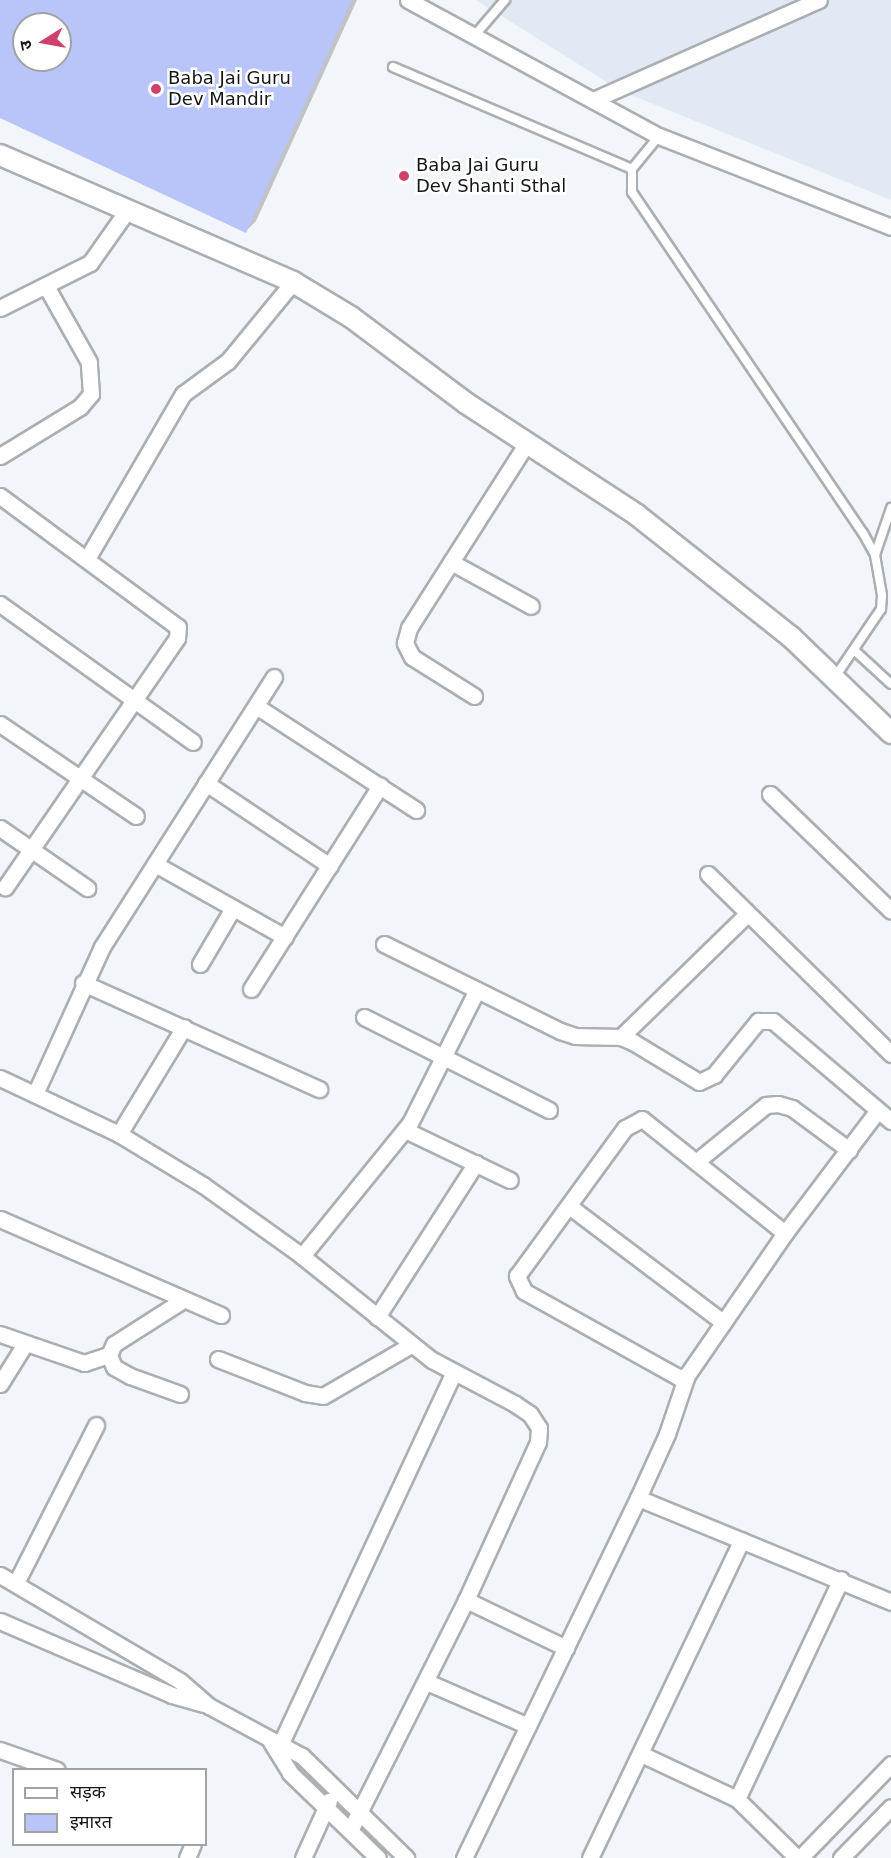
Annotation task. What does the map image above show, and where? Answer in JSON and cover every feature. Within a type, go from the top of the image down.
[{"type":"street","points":[[408,0],[659,136],[891,227]]},
{"type":"street","points":[[593,100],[819,0]]},
{"type":"street","points":[[0,155],[126,212],[293,282],[351,317],[466,403],[638,515],[740,595],[835,676],[891,734]]},
{"type":"street","points":[[0,309],[90,263],[126,212]]},
{"type":"street","points":[[88,557],[183,394],[228,360],[293,282]]},
{"type":"street","points":[[0,456],[80,407],[91,394],[90,362],[46,286]]},
{"type":"street","points":[[474,696],[425,667],[412,657],[405,643],[409,628],[527,443]]},
{"type":"street","points":[[0,496],[88,557],[178,627],[177,638],[5,887]]},
{"type":"street","points":[[450,562],[531,606]]},
{"type":"street","points":[[0,604],[193,742]]},
{"type":"street","points":[[35,1094],[83,984],[155,864],[274,677]]},
{"type":"street","points":[[256,706],[416,810]]},
{"type":"street","points":[[0,724],[79,780],[136,816]]},
{"type":"street","points":[[207,783],[330,866]]},
{"type":"street","points":[[251,989],[380,786]]},
{"type":"street","points":[[770,794],[891,911]]},
{"type":"street","points":[[0,828],[30,851],[87,888]]},
{"type":"street","points":[[155,864],[285,937]]},
{"type":"street","points":[[708,874],[891,1054]]},
{"type":"street","points":[[200,964],[233,908]]},
{"type":"street","points":[[621,1037],[747,914]]},
{"type":"street","points":[[384,944],[575,1036],[621,1037],[699,1082],[714,1075],[758,1021],[765,1018],[773,1020],[891,1121]]},
{"type":"street","points":[[83,984],[319,1089]]},
{"type":"street","points":[[302,1256],[405,1130],[477,990]]},
{"type":"street","points":[[364,1017],[444,1055],[549,1110]]},
{"type":"street","points":[[118,1134],[184,1027]]},
{"type":"street","points":[[0,1078],[118,1134],[204,1185],[302,1256],[411,1345],[453,1374],[515,1404],[530,1414],[539,1428],[538,1442],[466,1600],[361,1814],[350,1831]]},
{"type":"street","points":[[697,1161],[766,1105],[792,1108],[849,1150]]},
{"type":"street","points":[[464,1858],[638,1498],[667,1434],[687,1375],[785,1233],[878,1110]]},
{"type":"street","points":[[687,1375],[672,1377],[519,1284],[520,1266],[633,1121],[650,1123],[785,1233]]},
{"type":"street","points":[[405,1130],[510,1180]]},
{"type":"street","points":[[377,1317],[476,1163]]},
{"type":"street","points":[[569,1206],[723,1322]]},
{"type":"street","points":[[0,1220],[183,1300],[221,1314]]},
{"type":"street","points":[[180,1394],[130,1376],[114,1367],[109,1355],[114,1344],[183,1300]]},
{"type":"street","points":[[0,1334],[84,1363],[109,1355]]},
{"type":"street","points":[[0,1384],[26,1344]]},
{"type":"street","points":[[218,1359],[305,1393],[323,1396],[411,1345]]},
{"type":"street","points":[[275,1742],[453,1374]]},
{"type":"street","points":[[16,1583],[96,1425]]},
{"type":"street","points":[[638,1498],[841,1579],[891,1602]]},
{"type":"street","points":[[590,1858],[742,1540]]},
{"type":"street","points":[[0,1575],[180,1681],[210,1706],[302,1756],[406,1858]]},
{"type":"street","points":[[737,1799],[841,1579]]},
{"type":"street","points":[[466,1600],[566,1648]]},
{"type":"street","points":[[0,1621],[172,1695],[210,1706]]},
{"type":"street","points":[[427,1682],[528,1726]]},
{"type":"street","points":[[275,1742],[291,1773],[378,1858]]},
{"type":"street","points":[[0,1750],[51,1768]]},
{"type":"street","points":[[641,1754],[737,1799],[799,1858],[891,1764]]},
{"type":"street","points":[[303,1858],[335,1790]]},
{"type":"street","points":[[841,1858],[890,1809]]},
{"type":"lane","points":[[474,36],[505,0]]},
{"type":"lane","points":[[393,67],[632,169]]},
{"type":"lane","points":[[659,136],[632,169],[632,192],[864,533],[875,555],[881,609],[835,676]]},
{"type":"lane","points":[[875,555],[891,508]]},
{"type":"lane","points":[[854,650],[891,684]]},
{"type":"shaded area","points":[[476,0],[891,0],[891,200],[621,91]]},
{"type":"building","name":"Baba Jai Guru Dev Mandir","points":[[0,0],[352,0],[246,233],[0,118]]},
{"type":"place","name":"Baba Jai Guru Dev Mandir","points":[[156,89]]},
{"type":"place","name":"Baba Jai Guru Dev Shanti Sthal","points":[[404,176]]}]
